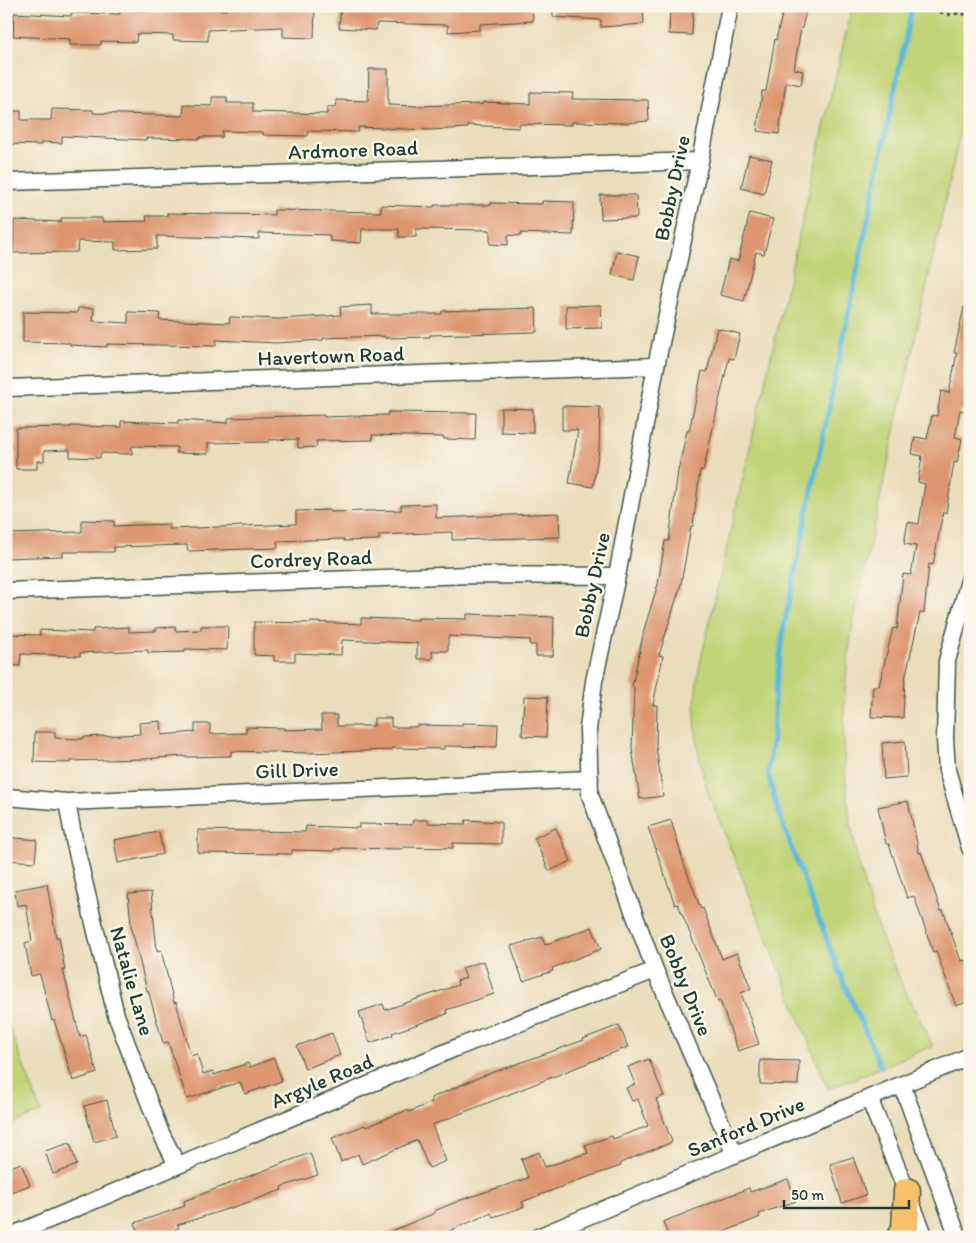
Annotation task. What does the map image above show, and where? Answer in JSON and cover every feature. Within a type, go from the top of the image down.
[{"type":"main road","points":[[901,1237],[905,1228],[907,1191]]},
{"type":"street","name":"Bobby Drive","points":[[730,6],[700,161],[656,366],[617,576],[594,681],[588,729],[590,795],[656,970],[734,1154]]},
{"type":"street","name":"Ardmore Road","points":[[6,182],[700,161]]},
{"type":"street","name":"Havertown Road","points":[[6,388],[656,366]]},
{"type":"street","name":"Cordrey Road","points":[[6,591],[470,575],[617,576]]},
{"type":"street","points":[[970,577],[947,660],[945,739],[947,770],[970,848]]},
{"type":"street","name":"Gill Drive","points":[[6,798],[67,802],[590,779]]},
{"type":"street","name":"Natalie Lane","points":[[67,802],[74,840],[116,1015],[160,1130],[177,1165]]},
{"type":"street","name":"Argyle Road","points":[[8,1237],[458,1047],[656,970]]},
{"type":"street","name":"Sanford Drive","points":[[538,1237],[970,1056]]},
{"type":"street","points":[[902,1085],[958,1237]]},
{"type":"street","points":[[869,1098],[925,1237]]},
{"type":"path","points":[[918,7],[952,15],[958,13],[970,15]]},
{"type":"green space","points":[[852,6],[970,6],[970,87],[855,614],[845,693],[845,771],[849,811],[865,887],[889,956],[933,1046],[828,1089],[709,795],[697,744],[695,710],[701,659]]},
{"type":"green space","points":[[6,1019],[41,1112],[6,1126]]},
{"type":"building","points":[[226,6],[315,6],[314,38],[283,37],[283,27],[208,30],[208,41],[173,40],[173,35],[137,34],[136,42],[101,41],[101,45],[70,45],[70,39],[13,36],[14,13],[71,16],[71,13],[120,14],[120,10],[174,12],[174,8],[227,10]]},
{"type":"building","points":[[341,6],[532,6],[533,21],[480,24],[480,30],[448,32],[448,25],[377,23],[376,30],[339,28]]},
{"type":"building","points":[[553,6],[643,6],[644,24],[601,27],[601,20],[553,17]]},
{"type":"building","points":[[670,6],[693,6],[692,35],[669,34]]},
{"type":"building","points":[[784,6],[807,6],[794,69],[803,71],[801,85],[786,82],[779,134],[757,131],[762,91],[766,91],[775,39]]},
{"type":"building","points":[[369,69],[388,69],[388,105],[483,104],[483,102],[530,104],[530,92],[573,93],[572,99],[648,100],[649,121],[627,123],[572,122],[572,125],[519,124],[519,128],[468,125],[468,128],[430,130],[358,127],[358,132],[308,131],[308,136],[263,135],[263,132],[222,131],[222,137],[200,137],[200,139],[146,138],[146,140],[62,136],[62,143],[41,142],[41,145],[6,144],[8,111],[21,111],[21,120],[51,120],[52,109],[93,110],[93,113],[183,116],[184,105],[212,106],[212,97],[227,97],[227,103],[253,103],[253,112],[327,114],[327,107],[335,108],[336,100],[368,101]]},
{"type":"building","points":[[749,155],[772,160],[764,194],[741,188]]},
{"type":"building","points":[[600,195],[636,195],[637,218],[601,219]]},
{"type":"building","points":[[542,201],[574,202],[573,235],[521,233],[521,236],[508,235],[508,245],[490,244],[490,230],[416,229],[416,237],[399,237],[399,229],[362,229],[361,243],[330,241],[330,235],[259,233],[259,239],[157,236],[157,249],[115,250],[115,242],[78,241],[77,252],[13,253],[14,220],[61,222],[61,218],[102,218],[102,222],[147,221],[146,216],[167,216],[167,213],[274,215],[274,210],[381,212],[381,205],[434,207],[434,205],[491,205],[491,203],[542,204]]},
{"type":"building","points":[[750,213],[773,219],[764,254],[756,252],[744,301],[720,295],[729,259],[738,261]]},
{"type":"building","points":[[617,251],[639,256],[634,280],[612,275]]},
{"type":"building","points":[[372,305],[372,314],[442,314],[442,311],[536,308],[537,332],[430,335],[430,337],[323,338],[323,340],[276,343],[216,340],[216,346],[107,344],[107,347],[70,345],[70,343],[23,342],[23,312],[77,313],[78,308],[94,308],[93,321],[128,323],[128,312],[160,313],[159,320],[229,323],[230,317],[279,319],[341,315],[340,307]]},
{"type":"building","points":[[601,305],[602,328],[566,329],[566,306]]},
{"type":"building","points":[[964,307],[970,307],[970,412],[960,410],[955,437],[962,439],[957,463],[954,462],[946,513],[943,512],[933,565],[929,564],[924,613],[920,613],[905,679],[903,718],[871,717],[873,686],[879,686],[893,628],[897,629],[903,574],[911,575],[916,546],[904,544],[908,522],[919,524],[925,484],[918,482],[922,456],[912,454],[915,437],[927,439],[932,415],[937,416],[941,391],[949,393],[957,353],[954,353]]},
{"type":"building","points":[[717,328],[740,334],[734,359],[729,358],[703,471],[700,470],[693,526],[691,526],[681,584],[659,655],[663,656],[653,705],[657,705],[656,746],[663,796],[640,799],[632,749],[634,687],[632,686],[645,626],[658,584],[665,541],[669,541],[678,471],[687,431],[689,431],[702,371],[707,372]]},
{"type":"building","points":[[562,406],[600,407],[599,449],[593,487],[569,483],[578,430],[562,430]]},
{"type":"building","points":[[501,408],[533,409],[533,433],[501,432]]},
{"type":"building","points":[[388,412],[476,413],[475,440],[372,435],[373,440],[316,441],[317,447],[298,448],[298,439],[269,440],[269,442],[208,443],[208,454],[176,453],[177,447],[132,446],[132,454],[100,453],[100,458],[70,457],[70,450],[44,451],[44,461],[37,461],[37,469],[16,469],[16,428],[121,427],[121,421],[178,423],[178,420],[228,423],[228,418],[388,415]]},
{"type":"building","points":[[436,504],[436,518],[559,513],[560,537],[452,540],[452,532],[379,535],[379,540],[277,541],[278,548],[188,551],[187,545],[114,547],[114,552],[63,552],[63,556],[6,558],[6,534],[82,532],[82,520],[114,521],[114,526],[169,524],[169,529],[296,524],[296,511],[401,510],[401,505]]},
{"type":"building","points":[[467,614],[554,617],[553,656],[536,656],[536,645],[530,645],[530,640],[448,636],[448,651],[432,651],[432,659],[417,659],[417,643],[342,640],[341,655],[295,653],[295,661],[274,661],[274,656],[254,655],[254,622],[361,624],[361,618],[467,619]]},
{"type":"building","points":[[201,626],[228,626],[227,650],[185,649],[185,652],[148,653],[148,650],[80,653],[80,656],[21,654],[20,666],[6,665],[6,634],[40,635],[40,630],[93,632],[93,629],[129,627],[129,632],[156,631],[156,628],[175,627],[175,631],[201,630]]},
{"type":"building","points":[[524,696],[548,697],[546,737],[522,736]]},
{"type":"building","points":[[321,715],[337,715],[337,726],[374,726],[374,718],[391,718],[391,727],[416,727],[417,725],[462,726],[462,723],[498,724],[497,747],[444,746],[444,749],[391,748],[391,750],[308,753],[231,751],[231,756],[184,756],[70,761],[70,763],[34,762],[35,732],[55,732],[55,738],[83,739],[83,737],[140,734],[139,723],[161,721],[162,735],[195,732],[195,724],[210,724],[210,734],[246,733],[246,727],[284,728],[284,730],[322,729]]},
{"type":"building","points":[[905,741],[907,777],[884,779],[882,743]]},
{"type":"building","points":[[908,801],[919,853],[921,852],[941,911],[943,910],[961,961],[965,960],[970,972],[970,1001],[956,1006],[936,951],[933,952],[914,896],[907,898],[889,844],[886,844],[878,807]]},
{"type":"building","points":[[413,820],[428,820],[428,823],[465,824],[466,820],[501,822],[501,844],[453,843],[453,848],[403,847],[403,849],[341,848],[334,849],[334,851],[292,850],[292,854],[198,853],[198,830],[305,832],[306,826],[359,828],[359,824],[412,825]]},
{"type":"building","points":[[671,820],[684,864],[722,959],[737,953],[751,989],[741,993],[759,1044],[738,1051],[720,1001],[718,1002],[678,904],[675,905],[648,827]]},
{"type":"building","points":[[556,828],[571,861],[549,871],[534,838]]},
{"type":"building","points":[[159,832],[163,854],[118,863],[114,840]]},
{"type":"building","points":[[6,837],[37,840],[35,862],[6,860]]},
{"type":"building","points":[[47,884],[56,937],[59,937],[65,970],[63,970],[80,1037],[86,1035],[97,1073],[73,1081],[54,1020],[52,1021],[40,974],[31,976],[25,943],[32,941],[26,904],[17,906],[15,890]]},
{"type":"building","points":[[151,892],[157,951],[161,950],[174,1003],[176,1002],[191,1056],[197,1054],[203,1074],[213,1071],[214,1075],[248,1063],[250,1067],[274,1058],[282,1081],[245,1094],[240,1082],[187,1099],[168,1042],[163,1043],[132,934],[128,894]]},
{"type":"building","points":[[592,927],[601,949],[552,968],[553,971],[523,981],[511,946],[542,937],[545,945]]},
{"type":"building","points":[[484,961],[494,994],[446,1010],[447,1014],[392,1033],[393,1035],[370,1043],[359,1012],[383,1004],[385,1010],[458,985],[457,981],[466,978],[462,968]]},
{"type":"building","points":[[619,1025],[628,1047],[432,1125],[446,1161],[429,1168],[417,1140],[362,1164],[358,1154],[341,1162],[332,1138],[365,1125],[366,1127],[407,1110],[409,1112],[432,1102],[431,1098],[480,1077],[584,1040]]},
{"type":"building","points":[[332,1033],[340,1055],[305,1069],[297,1046]]},
{"type":"building","points":[[649,1059],[664,1096],[656,1099],[672,1142],[620,1163],[621,1166],[522,1202],[524,1207],[493,1217],[491,1213],[435,1237],[377,1237],[461,1200],[528,1178],[521,1159],[539,1152],[545,1167],[588,1153],[585,1145],[612,1136],[613,1139],[648,1126],[638,1099],[632,1101],[626,1088],[635,1084],[628,1067]]},
{"type":"building","points":[[760,1060],[799,1061],[798,1085],[760,1084]]},
{"type":"building","points":[[107,1100],[116,1136],[94,1142],[84,1106]]},
{"type":"building","points":[[70,1143],[77,1165],[53,1174],[45,1151]]},
{"type":"building","points":[[310,1153],[318,1175],[281,1187],[282,1190],[243,1204],[177,1225],[179,1228],[174,1230],[176,1237],[140,1237],[135,1223],[185,1206],[184,1201]]},
{"type":"building","points":[[853,1157],[866,1195],[842,1203],[830,1164]]},
{"type":"building","points":[[21,1163],[30,1185],[6,1194],[6,1169]]},
{"type":"building","points":[[788,1179],[796,1201],[759,1214],[760,1217],[719,1234],[720,1237],[669,1237],[663,1222],[749,1188],[750,1192]]},
{"type":"waterway","points":[[881,1067],[843,981],[793,852],[776,805],[768,773],[773,735],[775,693],[784,625],[912,6]]}]
